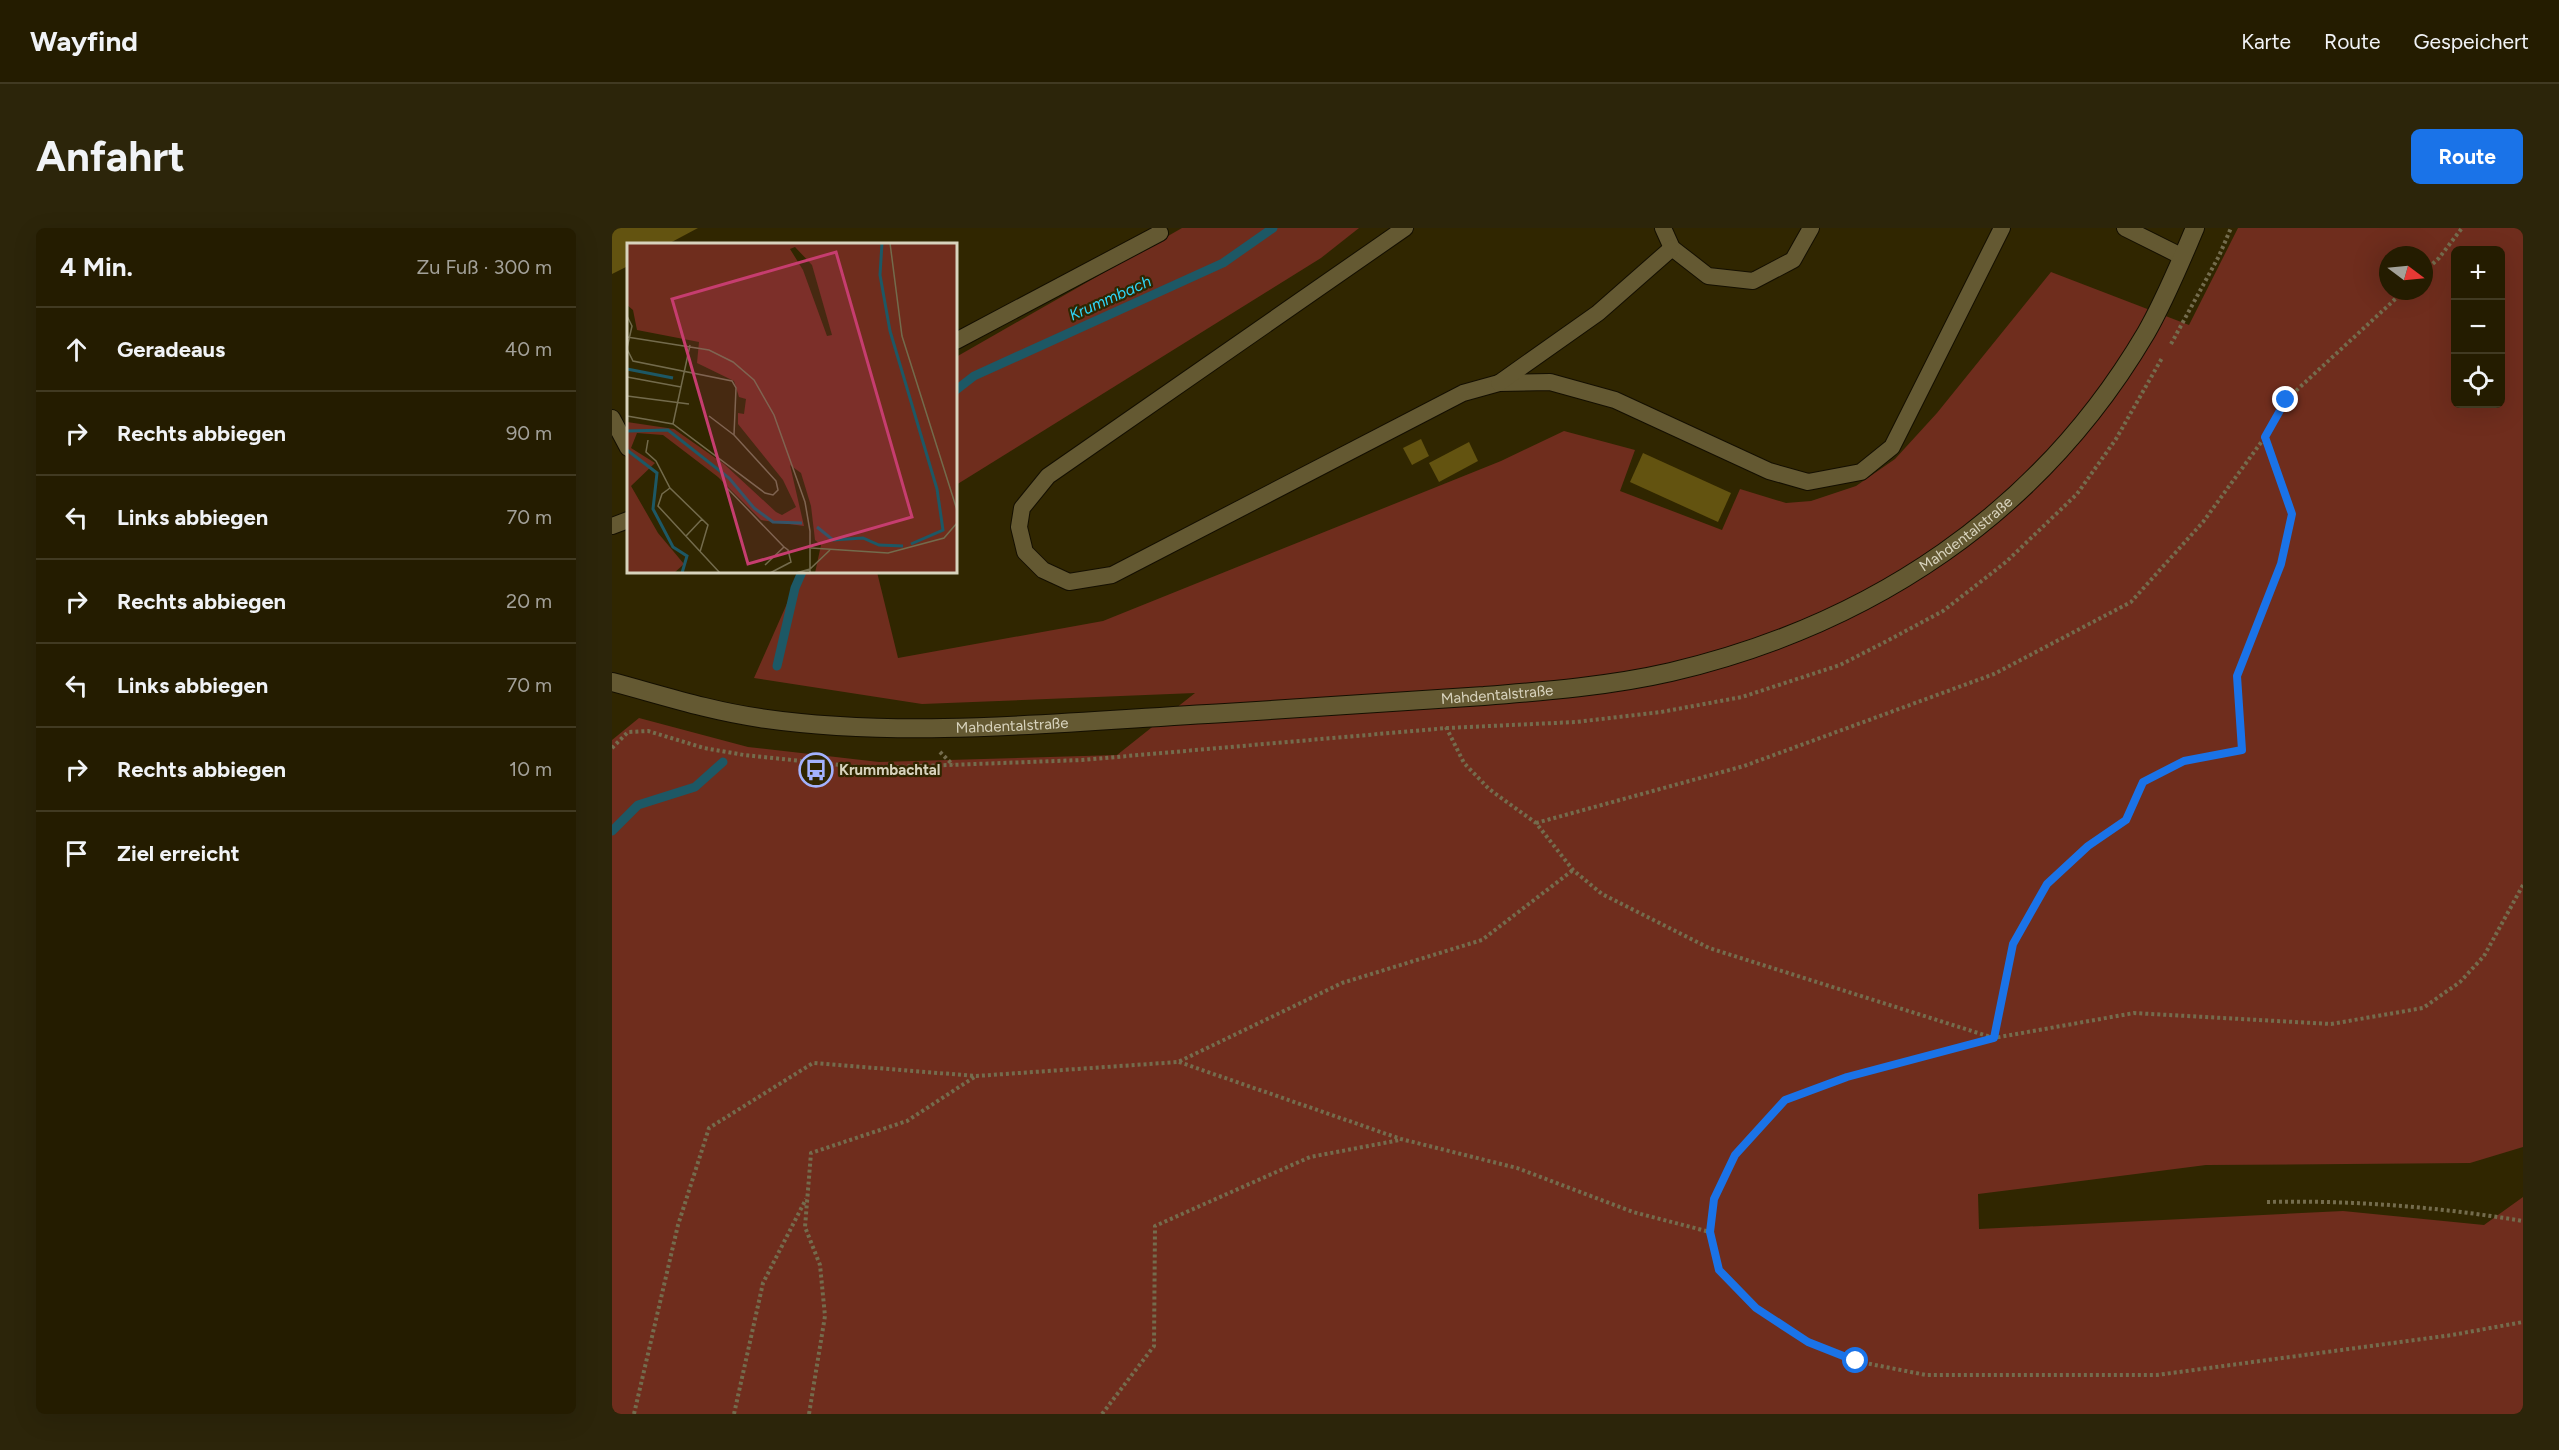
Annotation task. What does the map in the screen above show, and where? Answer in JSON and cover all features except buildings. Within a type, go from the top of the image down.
[{"type":"main road","name":"Mahdentalstraße","points":[[612,682],[759,718],[848,725],[918,727],[1052,723],[1454,698],[1554,690],[1670,672],[1772,642],[1824,622],[1908,578],[1954,547],[2031,480],[2070,438],[2146,332],[2195,228]]},
{"type":"lane","points":[[1406,228],[1048,476],[1022,508],[1019,527],[1025,552],[1042,570],[1069,582],[1112,575],[1463,393],[1499,383],[1550,382],[1615,400],[1769,471],[1808,482],[1861,472],[1893,447],[2002,228]]},
{"type":"lane","points":[[1663,228],[1672,248],[1708,276],[1753,281],[1793,260],[1811,228]]},
{"type":"lane","points":[[2126,228],[2183,257]]},
{"type":"lane","points":[[957,340],[1160,233]]},
{"type":"lane","points":[[1499,383],[1598,313],[1672,248]]},
{"type":"lane","points":[[612,418],[627,446]]},
{"type":"lane","points":[[612,526],[627,520]]},
{"type":"path","points":[[2433,264],[2462,228]]},
{"type":"path","points":[[1536,824],[1744,766],[1994,674],[2131,602],[2203,522],[2265,437],[2286,400],[2394,300]]},
{"type":"path","points":[[1994,1038],[2013,944],[2047,884],[2088,846],[2126,820],[2143,782],[2184,761],[2242,750],[2237,676],[2281,564],[2292,514],[2265,437]]},
{"type":"path","points":[[612,748],[628,732],[648,731],[704,748],[744,755],[869,768],[1082,760],[1447,728],[1464,763],[1489,789],[1536,824],[1573,870],[1602,894],[1709,948],[1994,1038]]},
{"type":"path","points":[[634,1414],[678,1225],[710,1128],[813,1063],[976,1076],[1178,1062],[1342,983],[1482,940],[1573,870]]},
{"type":"path","points":[[2523,885],[2484,956],[2460,982],[2423,1008],[2331,1024],[2134,1013],[1994,1038],[1847,1077],[1785,1100],[1735,1155],[1714,1199],[1710,1232],[1719,1270],[1756,1308],[1808,1342],[1856,1361],[1926,1375],[2157,1375],[2452,1335],[2523,1322]]},
{"type":"path","points":[[1178,1062],[1401,1139],[1517,1168],[1633,1212],[1710,1232]]},
{"type":"path","points":[[809,1414],[825,1316],[820,1265],[805,1227],[811,1154],[907,1121],[976,1076]]},
{"type":"path","points":[[1102,1414],[1154,1346],[1155,1226],[1310,1157],[1401,1139]]},
{"type":"path","points":[[734,1414],[763,1283],[808,1195]]},
{"type":"path","points":[[2268,1202],[2317,1201],[2451,1210],[2523,1221]]},
{"type":"shaded area","points":[[1182,228],[1359,228],[1321,258],[957,484],[957,356]]},
{"type":"shaded area","points":[[2238,228],[2523,228],[2523,1147],[2470,1163],[2206,1165],[1978,1194],[1979,1229],[2343,1211],[2484,1225],[2523,1197],[2523,1414],[612,1414],[612,740],[639,718],[748,747],[879,762],[1117,755],[1195,693],[922,704],[754,678],[801,573],[877,573],[898,658],[1103,621],[1501,461],[1564,431],[1635,450],[1620,491],[1722,530],[1740,489],[1786,503],[1811,501],[1856,486],[1895,459],[1937,413],[2051,272],[2189,325]]},
{"type":"waterway","name":"Krummbach","points":[[957,389],[974,376],[1223,263],[1273,228]]},
{"type":"waterway","name":"Krummbach","points":[[777,666],[795,588],[802,573]]},
{"type":"waterway","name":"Krummbach","points":[[612,831],[638,805],[695,787],[723,762]]},
{"type":"place","name":"Krummbachtal","points":[[816,770]]},
{"type":"route","points":[[1856,1361],[1808,1342],[1756,1308],[1719,1270],[1710,1232],[1714,1199],[1735,1155],[1785,1100],[1847,1077],[1994,1038],[2013,944],[2047,884],[2088,846],[2126,820],[2143,782],[2184,761],[2242,750],[2237,676],[2281,564],[2292,514],[2265,437],[2286,400]]}]
